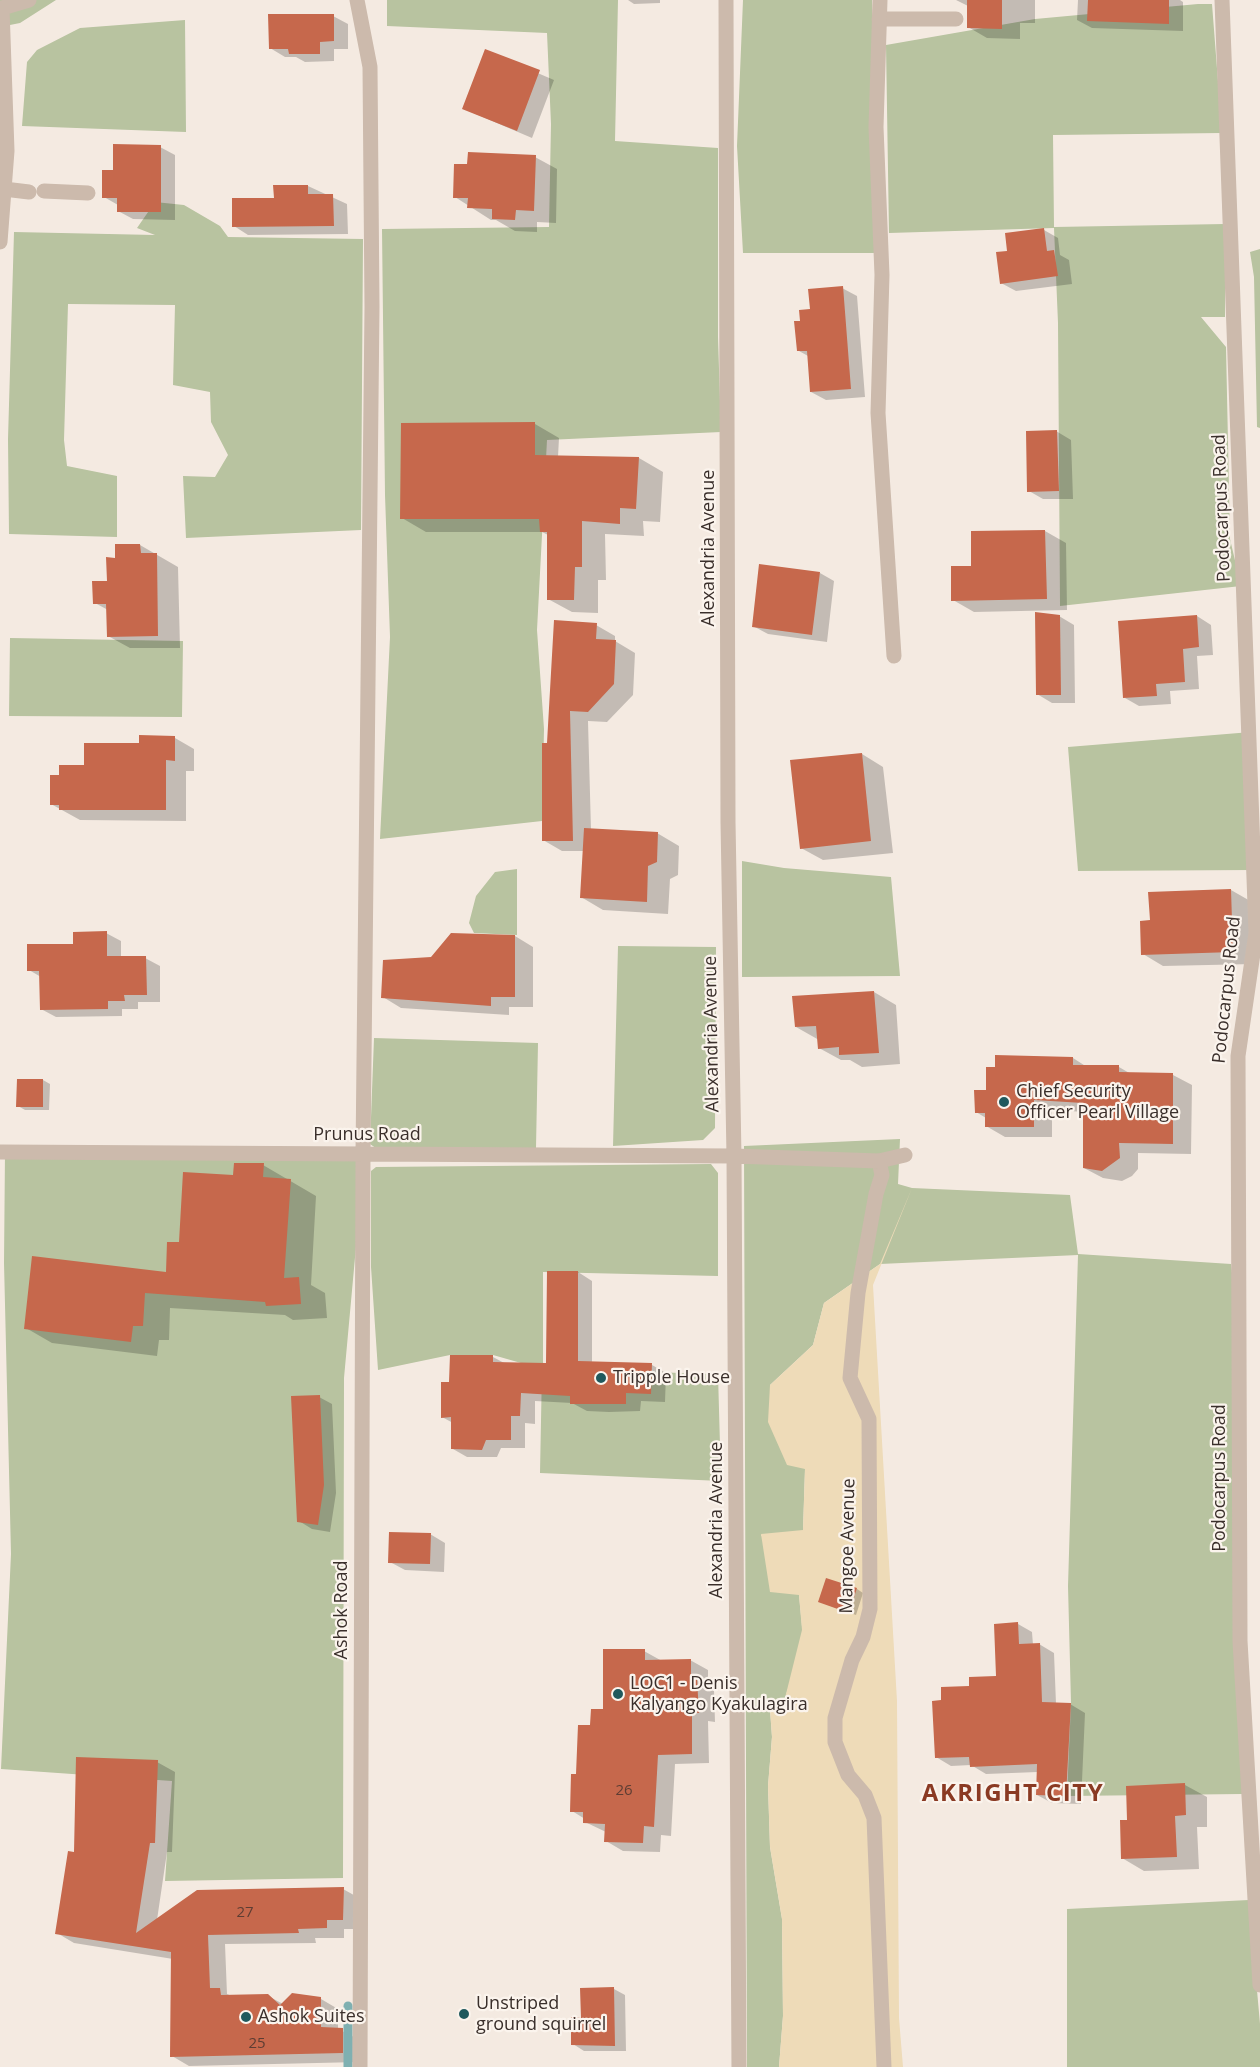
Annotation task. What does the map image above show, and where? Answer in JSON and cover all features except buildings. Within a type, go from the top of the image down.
[{"type":"street","points":[[0,242],[7,151],[1,10],[29,0]]},
{"type":"street","name":"Ashok Road","points":[[357,0],[370,67],[372,307],[363,1154],[360,2067]]},
{"type":"street","name":"Alexandria Avenue","points":[[726,0],[728,822],[734,1156],[739,2067]]},
{"type":"street","points":[[880,0],[876,127],[882,275],[878,413],[894,656]]},
{"type":"street","name":"Podocarpus Road","points":[[1222,0],[1256,933],[1238,1067],[1240,1641],[1260,1985]]},
{"type":"street","points":[[879,19],[956,19]]},
{"type":"street","points":[[4,189],[88,194]]},
{"type":"street","name":"Prunus Road","points":[[0,1152],[734,1156],[879,1161],[905,1155]]},
{"type":"street","name":"Mangoe Avenue","points":[[879,1161],[882,1175],[876,1194],[858,1293],[851,1341],[850,1378],[869,1419],[870,1609],[863,1637],[852,1660],[835,1718],[835,1742],[848,1775],[866,1795],[874,1818],[884,2067]]},
{"type":"green space","points":[[0,0],[56,0],[20,23],[0,27]]},
{"type":"green space","points":[[387,0],[618,0],[615,141],[718,148],[718,337],[721,432],[547,440],[537,630],[544,729],[542,821],[380,839],[390,637],[385,495],[382,229],[549,227],[551,124],[547,33],[387,26]]},
{"type":"green space","points":[[743,0],[872,0],[875,253],[743,253],[737,146]]},
{"type":"green space","points":[[1212,4],[1222,133],[1053,135],[1054,227],[1225,224],[1225,317],[1201,317],[1226,347],[1230,539],[1241,586],[1060,606],[1058,323],[1054,228],[889,233],[886,45],[1035,19]]},
{"type":"green space","points":[[185,20],[186,132],[22,126],[27,62],[37,50],[80,28]]},
{"type":"green space","points":[[155,202],[184,205],[220,226],[228,237],[363,239],[361,530],[186,538],[183,476],[215,477],[228,455],[211,422],[210,392],[173,385],[175,305],[68,304],[64,440],[67,466],[117,476],[117,537],[9,534],[8,439],[14,232],[155,235],[137,228]]},
{"type":"green space","points":[[1260,249],[1260,428],[1257,427],[1254,277],[1250,252]]},
{"type":"green space","points":[[10,638],[183,641],[182,717],[9,716]]},
{"type":"green space","points":[[1251,732],[1255,870],[1078,871],[1068,747]]},
{"type":"green space","points":[[742,861],[784,868],[891,877],[900,976],[742,977]]},
{"type":"green space","points":[[517,869],[517,935],[474,933],[469,923],[476,896],[495,872]]},
{"type":"green space","points":[[618,946],[716,947],[715,1128],[703,1140],[613,1146]]},
{"type":"green space","points":[[374,1038],[538,1043],[536,1148],[380,1151],[370,1144]]},
{"type":"green space","points":[[900,1139],[898,1184],[912,1188],[1070,1195],[1078,1254],[1231,1264],[1236,1309],[1242,1794],[1067,1796],[1071,1703],[1068,1586],[1078,1255],[880,1264],[824,1303],[813,1345],[770,1385],[805,1469],[803,1531],[761,1535],[799,1595],[803,1637],[784,1702],[770,1710],[772,1737],[768,1786],[770,1847],[782,1919],[783,2016],[779,2067],[747,2067],[744,1146]]},
{"type":"green space","points":[[365,1148],[344,1378],[343,1878],[165,1881],[172,1781],[1,1769],[11,1554],[4,1263],[5,1152]]},
{"type":"green space","points":[[711,1164],[718,1173],[718,1276],[543,1272],[543,1369],[718,1374],[721,1481],[540,1473],[542,1369],[493,1355],[450,1355],[378,1370],[371,1267],[371,1171],[376,1167]]},
{"type":"green space","points":[[1249,1900],[1260,2024],[1260,2067],[1067,2067],[1067,1909]]},
{"type":"sand","points":[[912,1188],[873,1285],[897,1701],[899,2018],[903,2067],[779,2067],[783,2016],[782,1919],[770,1847],[768,1786],[772,1737],[770,1709],[784,1702],[802,1630],[799,1595],[770,1592],[761,1534],[803,1530],[805,1469],[787,1465],[768,1422],[770,1385],[813,1345],[824,1303],[880,1264]]},
{"type":"waterway","points":[[348,2006],[348,2067]]},
{"type":"place","name":"Chief Security Officer Pearl Village","points":[[1004,1102]]},
{"type":"place","name":"Tripple House","points":[[601,1378]]},
{"type":"place","name":"LOC1 - Denis Kalyango Kyakulagira","points":[[618,1694]]},
{"type":"place","name":"Unstriped ground squirrel","points":[[464,2014]]},
{"type":"place","name":"Ashok Suites","points":[[246,2017]]},
{"type":"district","name":"AKRIGHT CITY","points":[[1013,1794]]}]
